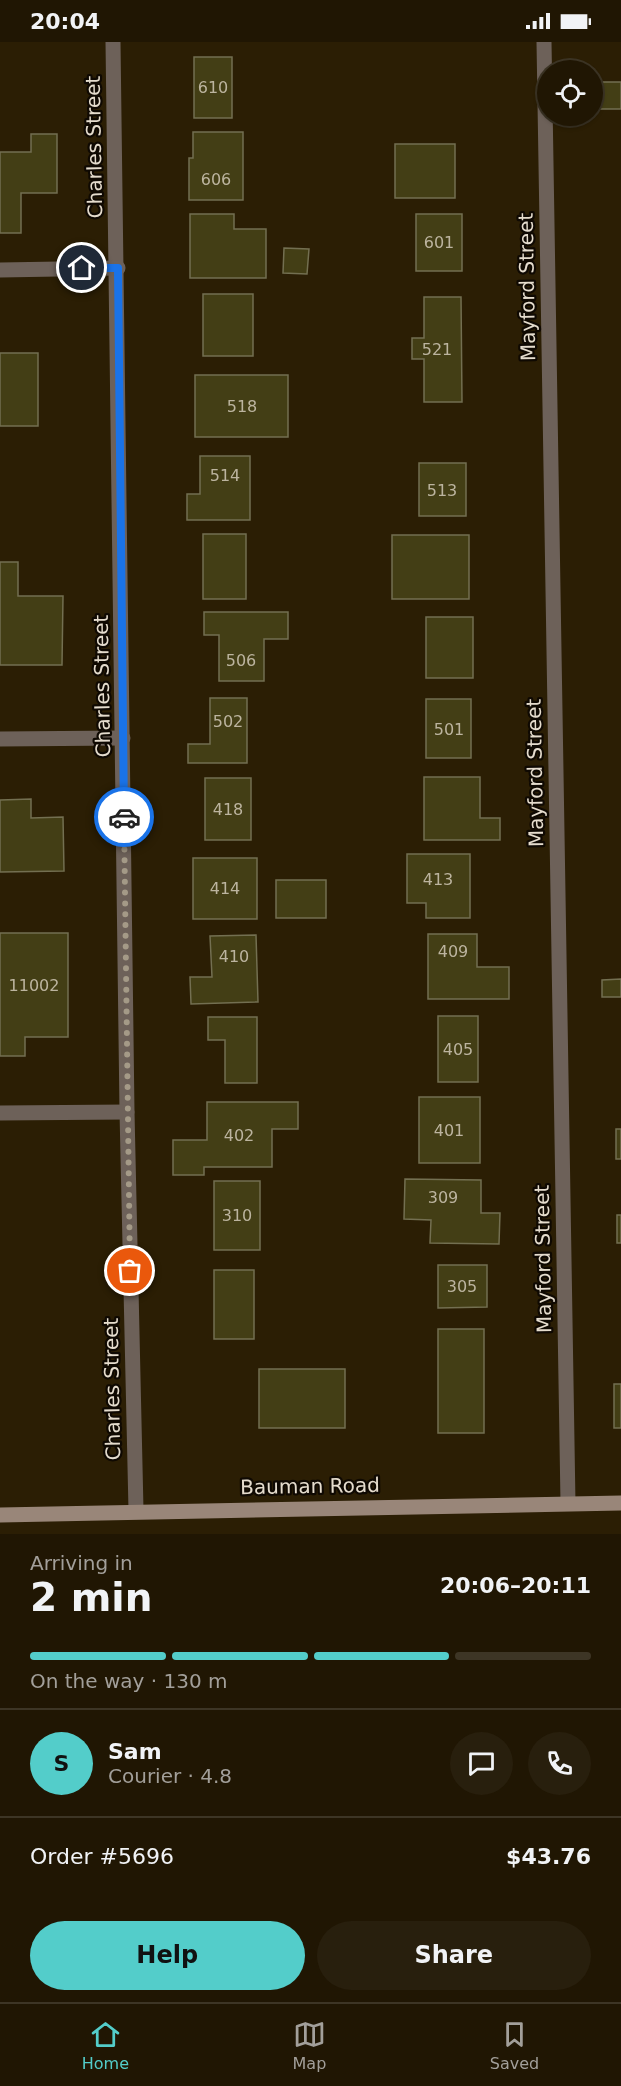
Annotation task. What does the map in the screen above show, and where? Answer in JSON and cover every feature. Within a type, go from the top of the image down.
[{"type":"street","name":"Charles Street","points":[[113,42],[118,268],[127,1112],[136,1510]]},
{"type":"street","name":"Mayford Street","points":[[544,42],[568,1503]]},
{"type":"street","points":[[0,270],[118,268]]},
{"type":"street","points":[[0,739],[123,738]]},
{"type":"street","points":[[0,1113],[127,1112]]},
{"type":"street","name":"Bauman Road","points":[[0,1515],[136,1510],[621,1503]]},
{"type":"building","points":[[194,57],[232,57],[232,118],[194,118]]},
{"type":"building","points":[[603,82],[621,82],[621,109],[603,109]]},
{"type":"building","points":[[193,132],[243,132],[243,200],[189,200],[189,158],[193,158]]},
{"type":"building","points":[[31,134],[57,134],[57,193],[21,193],[21,233],[0,233],[0,152],[31,152]]},
{"type":"building","points":[[395,144],[455,144],[455,198],[395,198]]},
{"type":"building","points":[[190,214],[234,214],[234,229],[266,229],[266,278],[190,278]]},
{"type":"building","points":[[416,214],[462,214],[462,271],[416,271]]},
{"type":"building","points":[[284,248],[309,249],[307,274],[283,273]]},
{"type":"building","points":[[203,294],[253,294],[253,356],[203,356]]},
{"type":"building","points":[[424,297],[461,297],[462,402],[424,402],[424,359],[412,359],[412,338],[424,338]]},
{"type":"building","points":[[0,353],[38,353],[38,426],[0,426]]},
{"type":"building","points":[[195,375],[288,375],[288,437],[195,437]]},
{"type":"building","points":[[200,456],[250,456],[250,520],[187,520],[187,494],[200,494]]},
{"type":"building","points":[[419,463],[466,463],[466,516],[419,516]]},
{"type":"building","points":[[203,534],[246,534],[246,599],[203,599]]},
{"type":"building","points":[[392,535],[469,535],[469,599],[392,599]]},
{"type":"building","points":[[0,562],[18,562],[18,596],[63,596],[62,665],[0,665]]},
{"type":"building","points":[[204,612],[288,612],[288,639],[264,639],[264,681],[219,681],[219,635],[204,635]]},
{"type":"building","points":[[426,617],[473,617],[473,678],[426,678]]},
{"type":"building","points":[[210,698],[247,698],[247,763],[188,763],[188,744],[210,744]]},
{"type":"building","points":[[426,699],[471,699],[471,758],[426,758]]},
{"type":"building","points":[[424,777],[480,777],[480,818],[500,818],[500,840],[424,840]]},
{"type":"building","points":[[205,778],[251,778],[251,840],[205,840]]},
{"type":"building","points":[[31,799],[31,818],[63,817],[64,871],[0,872],[0,800]]},
{"type":"building","points":[[407,854],[470,854],[470,918],[426,918],[426,903],[407,903]]},
{"type":"building","points":[[193,858],[257,858],[257,919],[193,919]]},
{"type":"building","points":[[276,880],[326,880],[326,918],[276,918]]},
{"type":"building","points":[[0,933],[68,933],[68,1037],[25,1037],[25,1056],[0,1056]]},
{"type":"building","points":[[428,934],[477,934],[477,967],[509,967],[509,999],[428,999]]},
{"type":"building","points":[[256,935],[258,1002],[191,1004],[190,977],[212,977],[210,936]]},
{"type":"building","points":[[621,979],[621,997],[602,997],[602,980]]},
{"type":"building","points":[[438,1016],[478,1016],[478,1082],[438,1082]]},
{"type":"building","points":[[208,1017],[257,1017],[257,1083],[225,1083],[225,1040],[208,1040]]},
{"type":"building","points":[[419,1097],[480,1097],[480,1163],[419,1163]]},
{"type":"building","points":[[207,1102],[298,1102],[298,1129],[272,1129],[272,1167],[204,1167],[204,1175],[173,1175],[173,1140],[207,1140]]},
{"type":"building","points":[[616,1129],[621,1129],[621,1159],[616,1159]]},
{"type":"building","points":[[405,1179],[481,1180],[481,1213],[500,1213],[499,1244],[430,1243],[431,1220],[404,1219]]},
{"type":"building","points":[[214,1181],[260,1181],[260,1250],[214,1250]]},
{"type":"building","points":[[617,1215],[621,1215],[621,1243],[617,1243]]},
{"type":"building","points":[[438,1265],[487,1265],[487,1307],[438,1308]]},
{"type":"building","points":[[214,1270],[254,1270],[254,1339],[214,1339]]},
{"type":"building","points":[[438,1329],[484,1329],[484,1433],[438,1433]]},
{"type":"building","points":[[259,1369],[345,1369],[345,1428],[259,1428]]},
{"type":"building","points":[[614,1384],[621,1384],[621,1428],[614,1428]]},
{"type":"way so far","points":[[124,817],[130,1271]]},
{"type":"route","points":[[82,268],[118,268],[124,817]]}]
